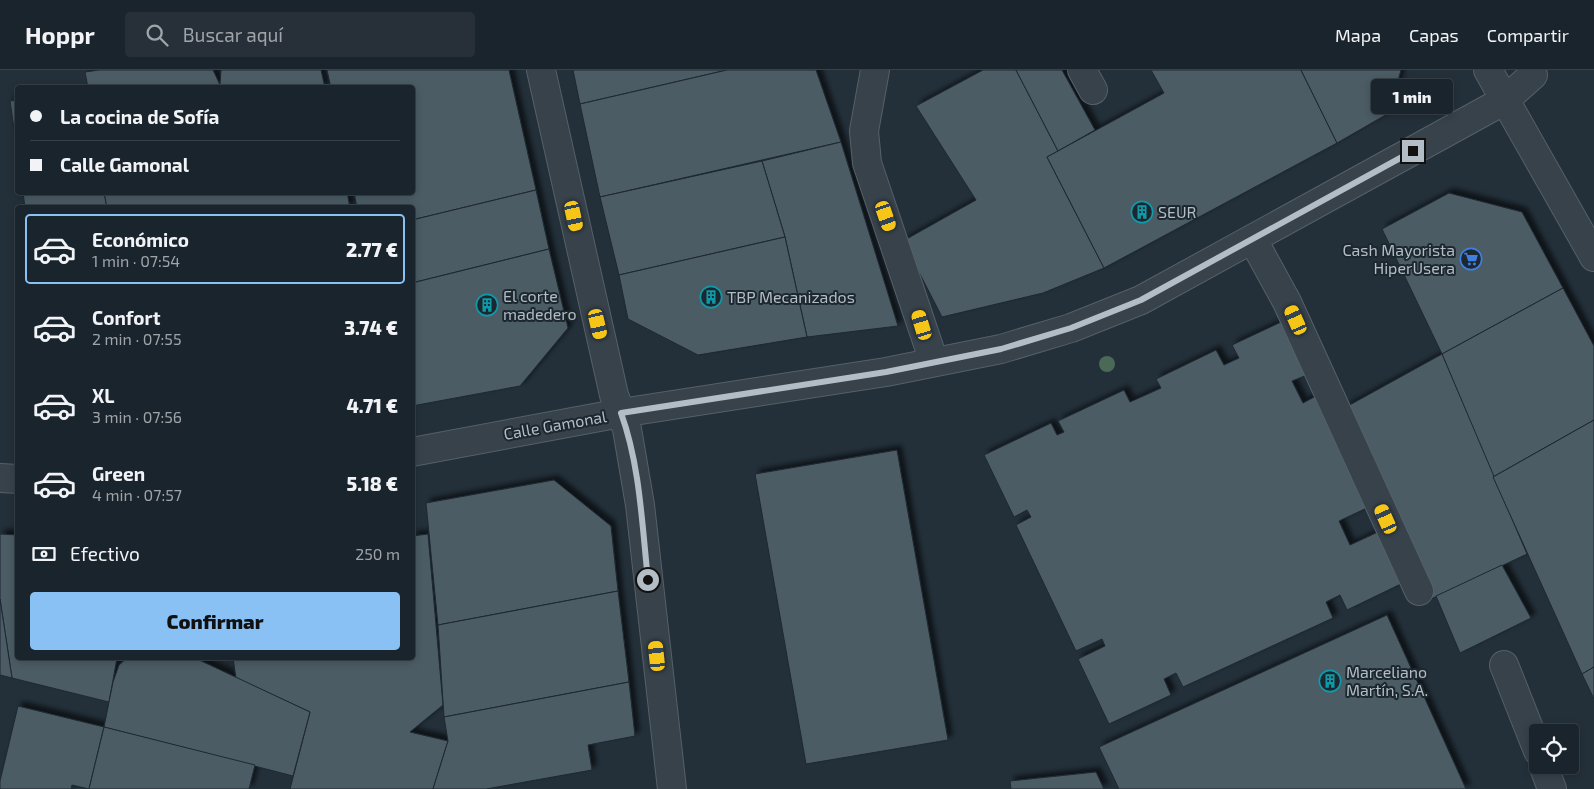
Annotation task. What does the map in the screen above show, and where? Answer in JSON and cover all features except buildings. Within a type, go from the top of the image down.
[{"type":"street","points":[[542,70],[614,395],[627,429],[640,505],[669,789]]},
{"type":"street","points":[[875,70],[864,131],[868,163],[934,362]]},
{"type":"street","points":[[1488,70],[1594,258]]},
{"type":"street","name":"Calle Gamonal","points":[[415,451],[621,413],[934,362],[1001,349],[1071,328],[1141,300],[1253,240],[1505,100],[1533,75]]},
{"type":"street","points":[[1253,240],[1287,302],[1419,591]]},
{"type":"street","points":[[0,478],[15,479]]},
{"type":"street","points":[[1504,665],[1529,728]]},
{"type":"street","points":[[1546,774],[1552,789]]},
{"type":"place","name":"SEUR","points":[[1142,212]]},
{"type":"place","name":"Cash Mayorista HiperUsera","points":[[1471,259]]},
{"type":"place","name":"TBP Mecanizados","points":[[711,297]]},
{"type":"place","name":"El corte madedero","points":[[487,305]]},
{"type":"place","name":"Marceliano Martín, S.A.","points":[[1330,681]]},
{"type":"route","points":[[648,580],[640,505],[627,429],[621,413],[886,372],[1001,349],[1071,328],[1141,300],[1413,151]]}]
